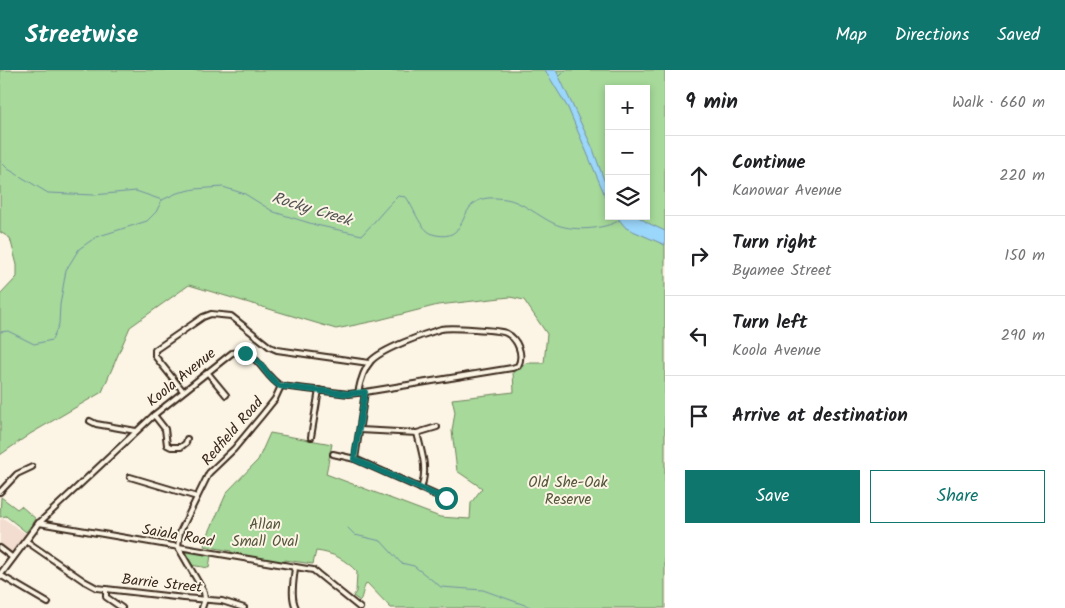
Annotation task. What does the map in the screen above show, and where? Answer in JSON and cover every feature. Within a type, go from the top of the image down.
[{"type":"street","points":[[183,391],[154,356],[155,350],[203,317],[211,314],[231,316],[270,347],[277,350],[369,363]]},
{"type":"street","points":[[280,386],[348,394],[358,393],[518,366],[521,356],[518,348],[507,333],[443,328],[403,343],[369,363],[361,378],[358,393]]},
{"type":"street","name":"Koola Avenue","points":[[0,575],[39,523],[154,415],[232,353],[241,352],[254,357],[280,386]]},
{"type":"street","points":[[208,372],[226,395]]},
{"type":"street","name":"Redfield Road","points":[[178,547],[180,532],[209,473],[234,449],[263,414],[277,396],[280,386]]},
{"type":"street","points":[[311,437],[319,390]]},
{"type":"street","points":[[354,459],[365,392]]},
{"type":"street","points":[[154,415],[165,429],[167,445],[181,447],[186,443],[187,439]]},
{"type":"street","points":[[90,421],[96,424],[136,431]]},
{"type":"street","points":[[360,430],[417,433],[437,427]]},
{"type":"street","points":[[417,433],[425,465],[425,476],[420,489]]},
{"type":"street","points":[[332,454],[354,459],[420,489],[446,498]]},
{"type":"street","points":[[0,492],[17,474],[32,467]]},
{"type":"street","points":[[130,477],[197,497]]},
{"type":"street","name":"Saiala Road","points":[[39,523],[316,571],[360,608]]},
{"type":"street","name":"Barrie Street","points":[[26,541],[90,585],[106,589],[226,602],[244,608]]},
{"type":"street","points":[[178,547],[202,589],[205,599],[202,608]]},
{"type":"street","points":[[0,548],[13,558]]},
{"type":"street","points":[[296,567],[293,592],[296,608]]},
{"type":"street","points":[[0,575],[48,603]]},
{"type":"street","points":[[106,589],[106,597],[122,608]]},
{"type":"shaded area","points":[[3,518],[28,535],[16,551],[8,552],[0,546],[0,520]]},
{"type":"green space","points":[[0,70],[665,70],[665,608],[391,608],[367,583],[360,601],[353,596],[356,592],[357,572],[343,560],[328,553],[316,551],[313,564],[285,560],[285,563],[231,554],[231,551],[204,546],[227,492],[258,460],[270,433],[332,444],[326,474],[440,517],[470,519],[471,503],[482,488],[457,471],[452,431],[455,412],[452,399],[514,392],[513,372],[526,363],[544,363],[547,334],[524,300],[510,297],[438,305],[336,329],[189,285],[130,327],[102,392],[30,434],[0,455],[0,295],[17,277],[17,265],[10,238],[0,232]]},
{"type":"green space","points":[[1,497],[17,509],[21,506],[36,519],[26,532],[6,516],[0,517]]},
{"type":"green space","points":[[188,551],[211,555],[209,568],[190,565],[184,553]]},
{"type":"water","points":[[545,70],[556,70],[593,149],[605,182],[605,196],[568,108]]},
{"type":"water","points":[[619,220],[643,220],[665,231],[665,245],[626,228]]},
{"type":"waterway","points":[[560,76],[566,70]]},
{"type":"waterway","points":[[0,161],[8,169],[48,193],[94,195],[136,191],[162,200]]},
{"type":"waterway","name":"Rocky Creek","points":[[0,332],[8,331],[34,344],[52,340],[59,324],[66,270],[79,249],[96,237],[147,221],[156,212],[162,200],[177,193],[195,189],[223,187],[245,194],[274,212],[316,225],[362,235],[398,196],[406,197],[422,225],[430,233],[445,236],[457,230],[471,206],[487,198],[512,200],[553,223],[568,228],[596,228],[620,220]]},
{"type":"waterway","points":[[348,528],[355,535],[381,541],[401,563],[414,566],[441,587],[483,590],[533,608]]},
{"type":"route","points":[[245,353],[254,357],[280,386],[348,394],[365,392],[354,459],[446,498]]},
{"type":"park label","name":"Old She-Oak Reserve","points":[[568,490]]},
{"type":"park label","name":"Allan Small Oval","points":[[265,532]]}]
